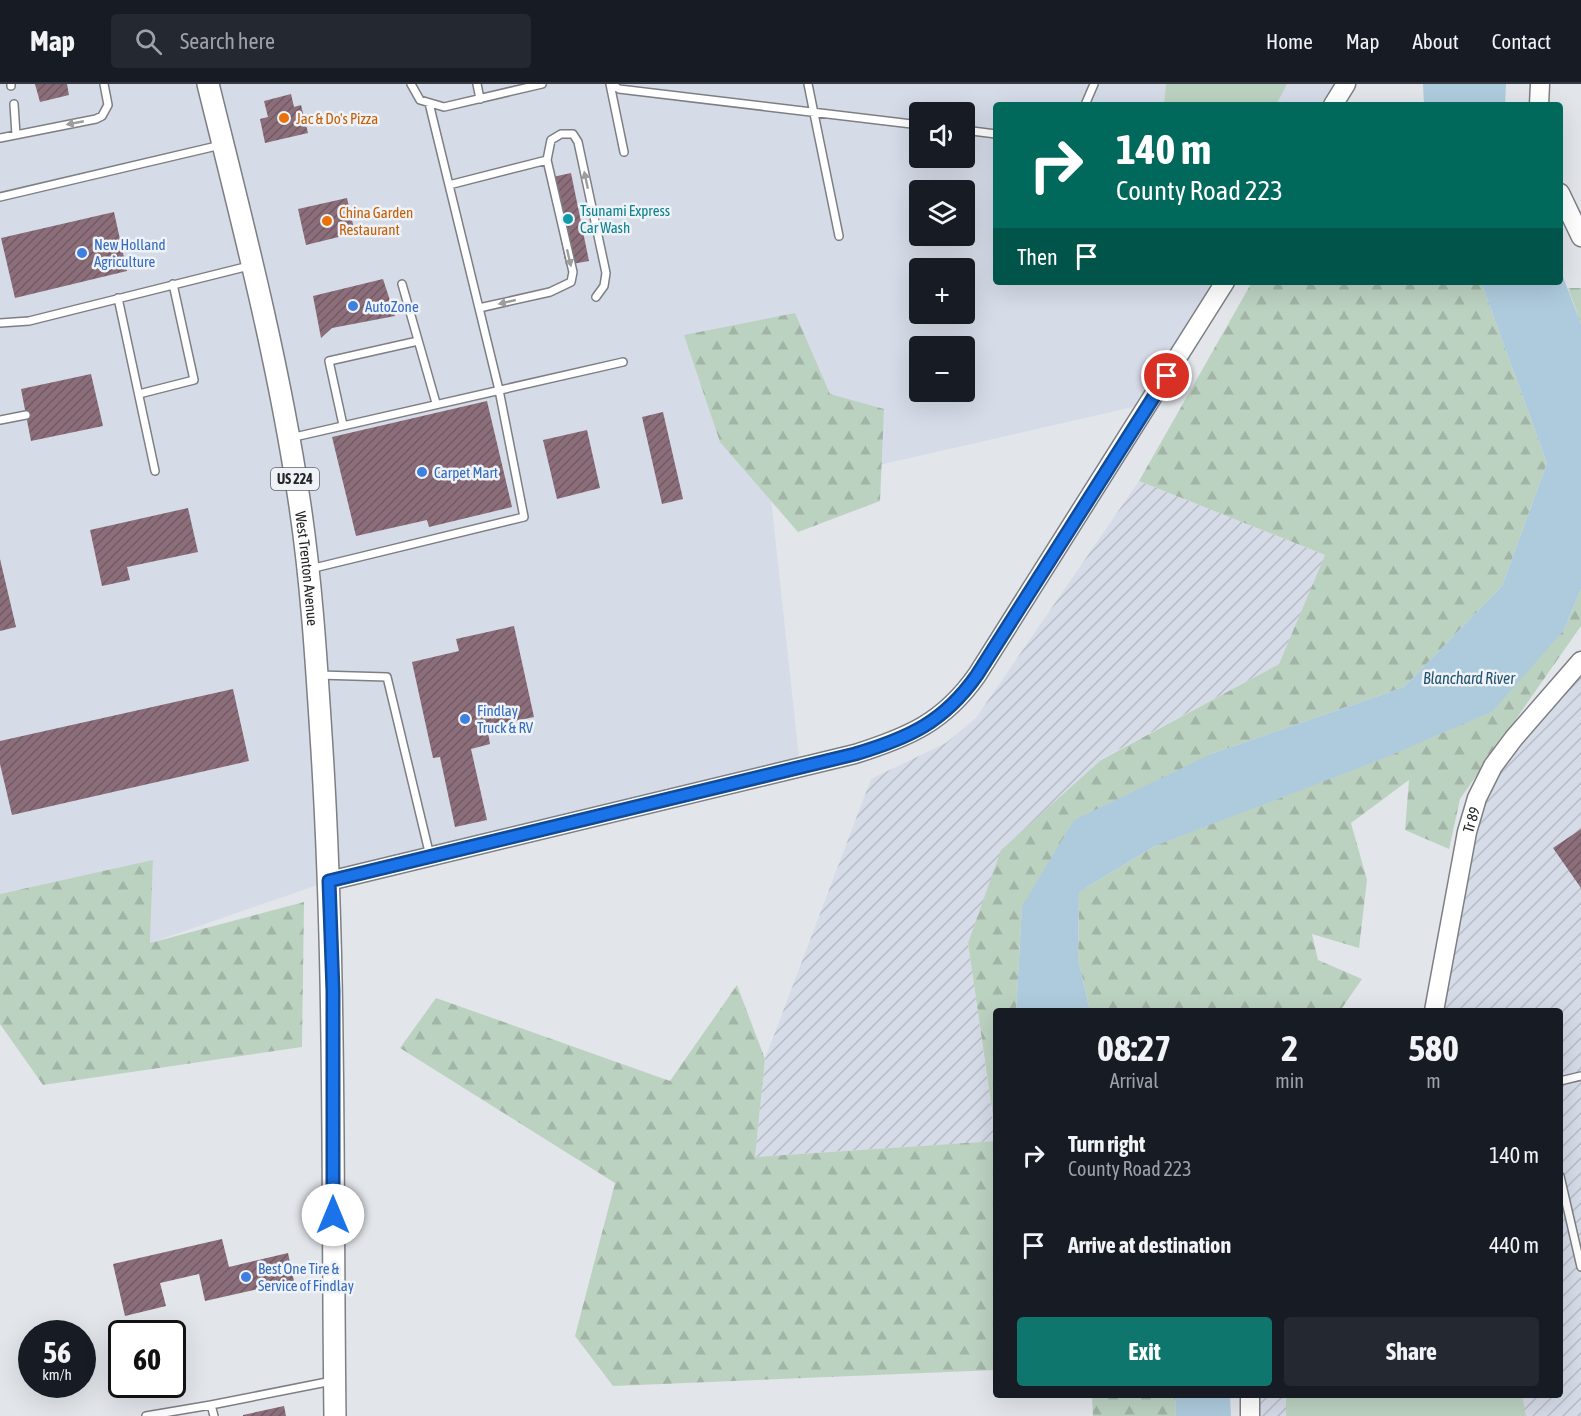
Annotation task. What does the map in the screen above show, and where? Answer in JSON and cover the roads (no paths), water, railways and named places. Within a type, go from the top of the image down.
[{"type":"main road","name":"West Trenton Avenue","points":[[208,84],[252,265],[299,499],[317,675],[329,881]]},
{"type":"main road","name":"US 224","points":[[329,881],[333,991],[335,1416]]},
{"type":"street","points":[[1336,102],[1346,84]]},
{"type":"street","points":[[1539,102],[1540,84]]},
{"type":"street","points":[[1563,199],[1581,237]]},
{"type":"street","points":[[329,881],[855,754],[888,744],[930,724],[957,702],[977,675],[1223,285]]},
{"type":"street","name":"Tr 89","points":[[1435,1008],[1467,832],[1477,798],[1493,766],[1514,738],[1581,661]]},
{"type":"street","points":[[1250,1398],[1250,1416]]},
{"type":"lane","points":[[0,138],[102,116],[108,105],[104,84]]},
{"type":"lane","points":[[411,84],[420,100],[444,107],[542,84]]},
{"type":"lane","points":[[477,84],[480,99]]},
{"type":"lane","points":[[611,84],[619,89],[909,124]]},
{"type":"lane","points":[[611,84],[624,152]]},
{"type":"lane","points":[[808,84],[839,236]]},
{"type":"lane","points":[[1086,102],[1094,84]]},
{"type":"lane","points":[[307,569],[524,517],[499,390],[429,103]]},
{"type":"lane","points":[[14,104],[16,135]]},
{"type":"lane","points":[[975,131],[993,134]]},
{"type":"lane","points":[[479,308],[556,290],[571,282],[573,272],[547,160],[551,140],[561,134],[573,135],[578,142],[606,273],[604,286],[596,297]]},
{"type":"lane","points":[[0,197],[223,145]]},
{"type":"lane","points":[[449,185],[547,160]]},
{"type":"lane","points":[[0,323],[29,321],[252,265]]},
{"type":"lane","points":[[402,284],[436,404]]},
{"type":"lane","points":[[139,394],[194,380],[173,285]]},
{"type":"lane","points":[[118,298],[155,471]]},
{"type":"lane","points":[[343,425],[329,361],[418,340]]},
{"type":"lane","points":[[288,438],[623,362]]},
{"type":"lane","points":[[0,420],[26,415]]},
{"type":"lane","points":[[317,675],[387,677],[430,856]]},
{"type":"lane","points":[[1563,1080],[1581,1076]]},
{"type":"lane","points":[[1563,1189],[1581,1267]]},
{"type":"lane","points":[[146,1416],[335,1380]]},
{"type":"lane","points":[[211,1405],[214,1416]]},
{"type":"water","points":[[1423,84],[1506,84],[1505,102],[1424,102]]},
{"type":"water","name":"Blanchard River","points":[[1563,277],[1581,324],[1581,589],[1564,630],[1493,711],[1387,757],[1155,846],[1079,892],[1078,959],[1089,1008],[1016,1008],[1022,906],[1074,820],[1211,754],[1404,687],[1502,586],[1547,463],[1482,285],[1563,285]]},
{"type":"water","points":[[1175,1398],[1230,1398],[1231,1416],[1176,1416]]},
{"type":"place","name":"Jac & Do's Pizza","points":[[284,118]]},
{"type":"place","name":"Tsunami Express Car Wash","points":[[568,219]]},
{"type":"place","name":"China Garden Restaurant","points":[[327,221]]},
{"type":"place","name":"New Holland Agriculture","points":[[82,253]]},
{"type":"place","name":"AutoZone","points":[[353,306]]},
{"type":"place","name":"Carpet Mart","points":[[422,472]]},
{"type":"place","name":"Findlay Truck & RV","points":[[465,719]]},
{"type":"place","name":"Best One Tire & Service of Findlay","points":[[246,1277]]}]
